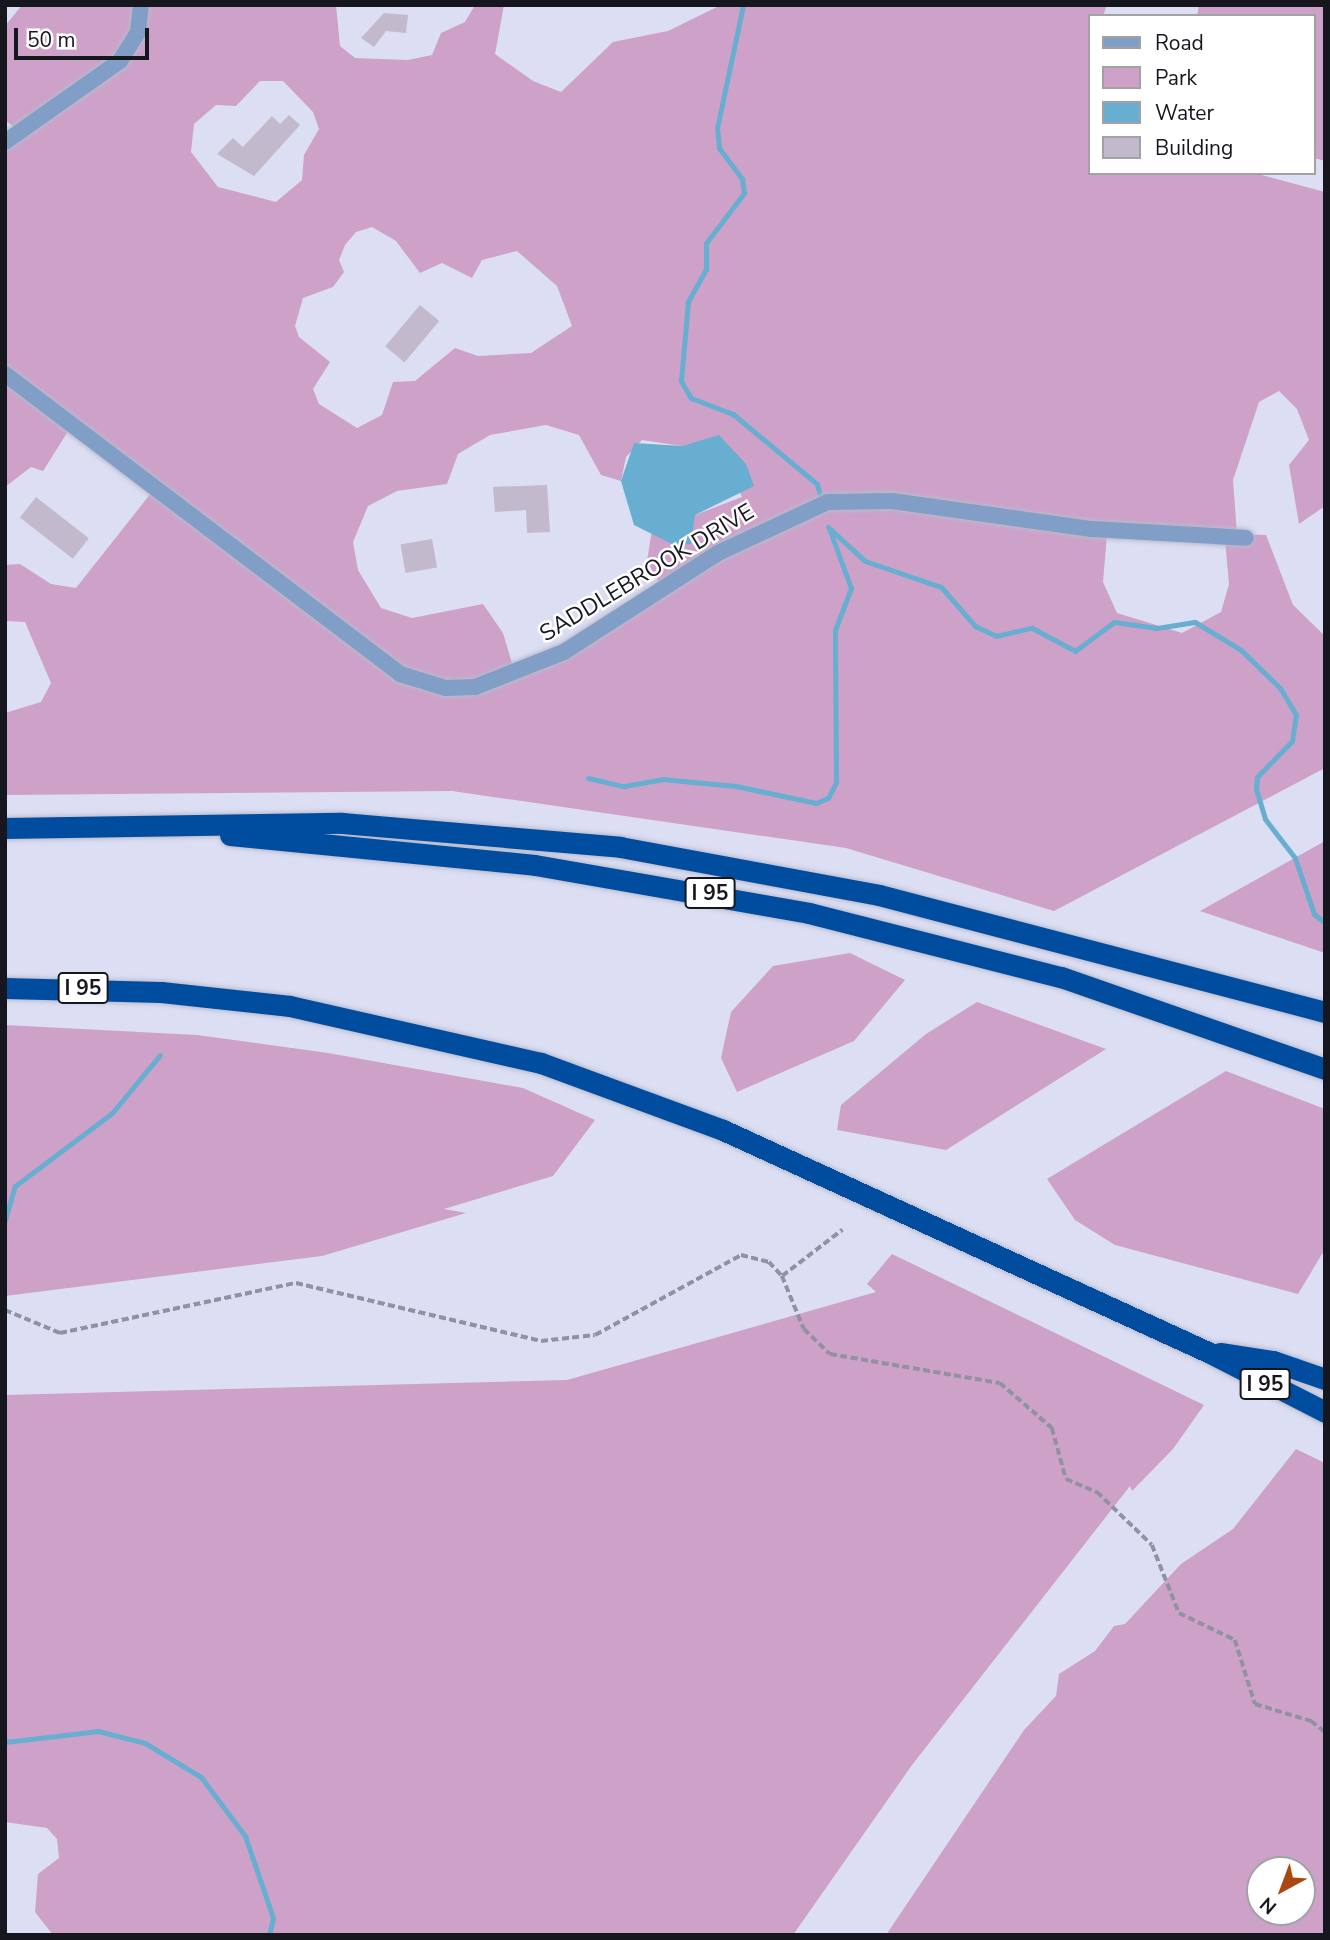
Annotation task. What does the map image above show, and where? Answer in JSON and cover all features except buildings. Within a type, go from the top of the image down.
[{"type":"highway","points":[[72,827],[342,823],[688,857],[880,895],[1325,1012]]},
{"type":"highway","name":"I 95","points":[[5,828],[72,827],[403,849],[742,899],[998,959],[1325,1069]]},
{"type":"highway","name":"I 95","points":[[5,988],[162,992],[290,1006],[541,1063],[682,1112],[1208,1352],[1325,1412]]},
{"type":"highway","points":[[1208,1352],[1273,1361],[1325,1379]]},
{"type":"street","points":[[5,142],[121,61],[138,32],[141,5]]},
{"type":"street","name":"SADDLEBROOK DRIVE","points":[[5,374],[400,674],[445,688],[475,687],[564,652],[718,553],[828,502],[892,501],[1092,529],[1246,538]]},
{"type":"path","points":[[782,1276],[842,1230]]},
{"type":"path","points":[[5,1310],[60,1333],[296,1283],[541,1341],[594,1335],[741,1255],[769,1262],[782,1276],[804,1329],[830,1354],[1000,1383],[1052,1428],[1066,1479],[1097,1492],[1152,1545],[1179,1613],[1235,1640],[1255,1704],[1311,1721],[1325,1732]]},
{"type":"green space","points":[[22,5],[336,5],[340,46],[355,58],[408,60],[432,55],[441,33],[465,22],[475,5],[504,5],[495,54],[533,81],[561,92],[613,42],[668,31],[721,5],[1107,5],[1104,14],[1088,14],[1088,175],[1261,175],[1325,192],[1325,506],[1299,524],[1289,465],[1309,440],[1297,409],[1279,391],[1259,402],[1233,480],[1237,534],[1266,535],[1293,605],[1323,634],[1325,768],[1054,911],[846,848],[452,791],[5,795],[5,713],[41,702],[51,683],[25,622],[5,621],[5,565],[20,564],[51,584],[76,588],[155,488],[72,425],[43,471],[31,467],[5,487],[5,142],[16,129],[5,120],[5,26]],"holes":[[[260,81],[283,81],[313,112],[319,129],[304,155],[302,180],[276,202],[218,187],[191,152],[194,124],[216,105],[236,106]],[[372,227],[396,241],[420,273],[442,263],[472,278],[482,260],[517,251],[557,286],[572,326],[531,353],[478,356],[455,348],[415,381],[393,382],[382,415],[357,428],[319,404],[313,389],[330,362],[299,337],[295,326],[303,298],[333,287],[344,272],[339,260],[345,245],[356,232]],[[546,425],[579,435],[601,475],[621,481],[626,457],[642,440],[682,446],[717,437],[742,497],[695,515],[674,545],[652,530],[647,561],[662,588],[515,673],[503,633],[483,604],[412,618],[381,608],[358,570],[353,542],[368,506],[397,491],[447,484],[458,454],[490,435]],[[1107,535],[1225,540],[1229,584],[1221,612],[1182,633],[1117,613],[1103,582]]]},
{"type":"green space","points":[[1199,5],[1325,5],[1325,161],[1316,159],[1316,14],[1197,14]]},
{"type":"green space","points":[[1325,841],[1325,953],[1200,911]]},
{"type":"green space","points":[[850,953],[905,980],[854,1041],[737,1092],[721,1058],[731,1012],[773,966]]},
{"type":"green space","points":[[977,1002],[1106,1049],[946,1150],[837,1130],[841,1105],[926,1034]]},
{"type":"green space","points":[[5,1025],[197,1035],[328,1053],[523,1088],[595,1120],[553,1176],[444,1209],[466,1213],[322,1256],[5,1296]]},
{"type":"green space","points":[[1226,1071],[1325,1109],[1325,1249],[1298,1294],[1115,1245],[1075,1220],[1047,1179]]},
{"type":"green space","points":[[892,1254],[1204,1405],[1173,1449],[1132,1491],[1130,1486],[912,1765],[793,1935],[53,1935],[35,1912],[38,1874],[59,1858],[57,1839],[47,1828],[5,1822],[5,1395],[567,1380],[876,1292],[867,1284]]},
{"type":"green space","points":[[1296,1449],[1325,1463],[1325,1935],[886,1935],[1024,1730],[1056,1696],[1059,1674],[1095,1651],[1114,1626],[1125,1624],[1181,1564],[1233,1529]]},
{"type":"water","points":[[719,435],[746,464],[754,486],[695,515],[691,544],[674,545],[634,525],[621,481],[634,443],[682,446]]},
{"type":"waterway","points":[[743,5],[717,128],[719,148],[742,179],[744,193],[706,243],[706,269],[688,302],[681,381],[691,398],[733,414],[817,484],[820,495]]},
{"type":"waterway","points":[[828,527],[865,561],[941,587],[975,626],[996,636],[1032,628],[1075,651],[1114,622],[1157,628],[1195,622],[1241,650],[1280,688],[1296,715],[1292,741],[1257,777],[1256,789],[1265,819],[1295,858],[1314,914],[1325,923]]},
{"type":"waterway","points":[[588,778],[624,786],[662,779],[736,786],[816,803],[828,798],[836,782],[835,630],[851,588],[830,531]]},
{"type":"waterway","points":[[5,1220],[15,1186],[112,1113],[160,1055]]},
{"type":"waterway","points":[[5,1742],[98,1731],[145,1743],[201,1777],[245,1836],[273,1918],[269,1935]]}]
